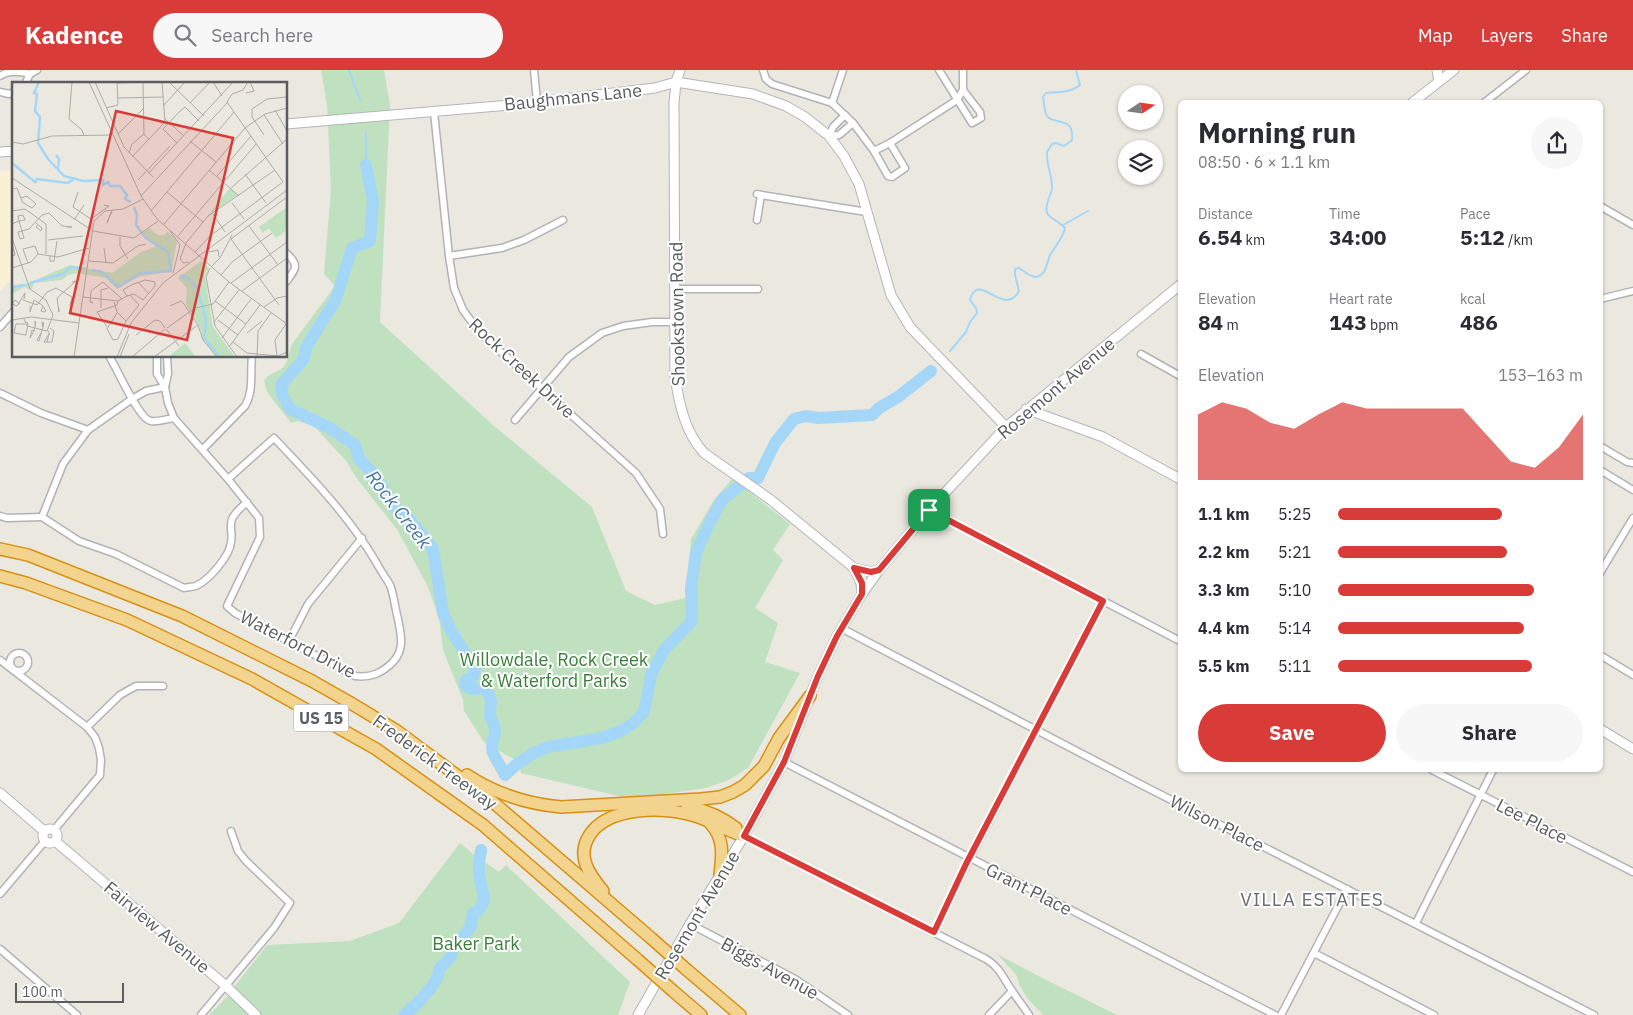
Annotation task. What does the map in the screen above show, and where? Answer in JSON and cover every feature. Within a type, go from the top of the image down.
[{"type":"highway","name":"Frederick Freeway","points":[[0,549],[28,555],[182,616],[312,681],[397,731],[494,803],[740,1015]]},
{"type":"highway","name":"Frederick Freeway","points":[[0,576],[26,583],[136,625],[252,679],[376,749],[483,825],[701,1015]]},
{"type":"highway","points":[[397,731],[493,790],[523,802],[562,807],[666,802],[720,797],[745,784],[764,766],[779,738],[810,696]]},
{"type":"highway","points":[[666,802],[704,810],[726,820],[744,836]]},
{"type":"highway","points":[[635,925],[589,874],[585,861],[585,849],[588,838],[601,822],[616,816],[635,812],[658,810],[676,812],[707,820],[744,836]]},
{"type":"highway","points":[[707,820],[715,828],[722,842],[720,875]]},
{"type":"main road","name":"Shookstown Road","points":[[680,70],[676,82],[674,103],[675,376],[688,429],[695,443],[704,453],[771,500],[854,568]]},
{"type":"main road","points":[[1437,70],[1439,81]]},
{"type":"main road","points":[[1415,100],[1454,70]]},
{"type":"main road","name":"Baughmans Lane","points":[[288,124],[537,102],[655,88],[676,82],[753,94],[786,106],[805,117],[829,136],[844,156],[859,184],[864,212],[891,295],[910,327],[1006,427]]},
{"type":"main road","name":"Rosemont Avenue","points":[[638,1015],[690,924],[744,836],[784,762],[810,696],[841,628],[879,570],[929,510],[1006,427],[1178,287]]},
{"type":"main road","points":[[1026,409],[1103,437],[1178,478]]},
{"type":"main road","points":[[854,568],[871,572],[879,570]]},
{"type":"main road","points":[[854,568],[862,583],[862,594]]},
{"type":"main road","points":[[1603,731],[1633,749]]},
{"type":"main road","points":[[0,793],[44,831]]},
{"type":"main road","points":[[48,829],[54,830],[57,834],[55,841],[49,843],[45,841],[42,835],[44,831],[48,829]]},
{"type":"main road","name":"Fairview Avenue","points":[[55,841],[225,985],[256,1015]]},
{"type":"street","points":[[26,82],[30,74],[38,70]]},
{"type":"street","points":[[534,70],[537,102]]},
{"type":"street","points":[[763,70],[766,79],[772,84],[832,103],[852,123],[874,151],[888,176],[892,177],[906,168],[890,144]]},
{"type":"street","points":[[832,103],[843,70]]},
{"type":"street","points":[[939,70],[972,123],[981,118],[980,112],[963,90]]},
{"type":"street","points":[[874,151],[890,144],[957,100],[963,90],[963,70]]},
{"type":"street","points":[[1488,100],[1526,70]]},
{"type":"street","points":[[0,76],[5,73],[20,71],[30,74]]},
{"type":"street","name":"Rock Creek Drive","points":[[434,112],[449,256],[454,288],[463,310],[480,333],[636,473],[660,510],[663,534]]},
{"type":"street","points":[[845,115],[833,127],[829,136],[839,135],[852,123]]},
{"type":"street","points":[[757,220],[759,194],[864,212]]},
{"type":"street","points":[[1603,208],[1633,225]]},
{"type":"street","points":[[449,256],[502,248],[524,240],[563,220]]},
{"type":"street","points":[[288,254],[294,259],[296,267],[288,280]]},
{"type":"street","points":[[676,289],[758,289]]},
{"type":"street","points":[[1603,298],[1633,291]]},
{"type":"street","points":[[0,326],[12,314]]},
{"type":"street","points":[[515,420],[569,357],[602,333],[623,326],[652,322],[676,322]]},
{"type":"street","points":[[1141,354],[1178,375]]},
{"type":"street","points":[[111,358],[132,399],[145,418],[150,421],[174,418]]},
{"type":"street","name":"Waterford Drive","points":[[157,358],[158,374],[165,387],[168,403],[174,418],[228,478],[259,518],[261,527],[260,537],[227,606],[235,613],[355,676],[376,675],[388,667],[398,656],[402,644],[390,586],[362,538],[320,487],[274,438],[228,478]]},
{"type":"street","name":"Waterford Drive","points":[[165,387],[168,374],[167,358]]},
{"type":"street","points":[[202,449],[250,399],[252,387],[250,369],[252,358]]},
{"type":"street","points":[[42,517],[63,464],[88,430],[146,391],[165,387]]},
{"type":"street","points":[[0,394],[40,413],[88,430]]},
{"type":"street","points":[[1603,448],[1627,462],[1633,463]]},
{"type":"street","points":[[1603,472],[1633,490]]},
{"type":"street","points":[[0,516],[7,518],[42,517],[79,541],[116,554],[184,588],[195,587],[224,560],[232,539],[231,521],[234,514],[247,502]]},
{"type":"street","points":[[929,510],[1178,640]]},
{"type":"street","points":[[1603,568],[1633,518]]},
{"type":"street","points":[[289,640],[308,604],[362,538]]},
{"type":"street","points":[[934,932],[970,858],[1103,601]]},
{"type":"street","name":"Wilson Place","points":[[841,628],[1036,730],[1594,1015]]},
{"type":"street","points":[[1603,657],[1633,675]]},
{"type":"street","points":[[0,660],[87,727],[99,748],[102,760],[100,774],[54,830]]},
{"type":"street","points":[[87,727],[120,695],[136,686],[163,686]]},
{"type":"street","name":"Grant Place","points":[[784,762],[1275,1015]]},
{"type":"street","name":"Lee Place","points":[[1436,772],[1633,872]]},
{"type":"street","points":[[1416,923],[1492,772]]},
{"type":"street","points":[[201,1015],[274,928],[290,902],[246,861],[238,851],[231,831]]},
{"type":"street","points":[[744,836],[990,962],[1003,976],[1029,1015]]},
{"type":"street","points":[[0,894],[45,841]]},
{"type":"street","points":[[1280,1015],[1347,889]]},
{"type":"street","name":"Biggs Avenue","points":[[690,924],[795,978],[848,1015]]},
{"type":"street","points":[[0,949],[77,1015]]},
{"type":"street","points":[[1314,953],[1434,1015]]},
{"type":"street","points":[[989,1015],[1012,991]]},
{"type":"shaded area","points":[[12,170],[12,278],[0,291],[0,171]]},
{"type":"green space","name":"Willowdale, Rock Creek & Waterford Parks","points":[[321,70],[384,70],[390,105],[380,322],[494,426],[592,507],[626,591],[655,605],[686,598],[691,539],[714,500],[732,479],[739,478],[794,518],[748,491],[790,524],[773,550],[783,560],[755,608],[778,623],[765,662],[800,673],[748,768],[729,780],[706,788],[631,799],[521,773],[520,763],[484,742],[464,711],[463,700],[443,650],[439,617],[427,585],[398,531],[355,476],[347,462],[314,426],[298,421],[291,423],[267,392],[264,380],[283,368],[292,344],[335,286],[324,274],[331,189],[327,105]]},
{"type":"green space","name":"Baker Park","points":[[460,843],[499,872],[506,865],[630,982],[618,1015],[209,1015],[224,1000],[267,945],[350,941],[399,923]]},
{"type":"green space","points":[[997,954],[1117,1015],[1043,1015],[1027,998],[1017,976]]},
{"type":"waterway","name":"Rock Creek","points":[[349,70],[360,100]]},
{"type":"waterway","points":[[950,351],[966,332],[970,322],[977,313],[970,300],[974,292],[979,289],[1006,300],[1013,298],[1019,291],[1015,269],[1019,268],[1033,277],[1042,274],[1050,255],[1062,236],[1065,228],[1048,215],[1046,210],[1052,187],[1047,152],[1052,144],[1056,143],[1064,146],[1072,140],[1072,132],[1066,124],[1049,118],[1045,112],[1043,97],[1046,93],[1068,91],[1080,85],[1076,70]]},
{"type":"waterway","name":"Rock Creek","points":[[366,132],[366,165]]},
{"type":"waterway","name":"Rock Creek","points":[[366,165],[373,201],[370,241],[352,248],[336,299],[307,346],[303,360],[281,385],[282,394],[290,409],[330,428],[355,445],[359,459],[372,472],[399,513],[409,519],[433,549],[443,613],[450,629],[475,669],[473,677],[466,680],[465,685],[472,689],[485,687],[487,689],[491,701],[490,717],[495,729],[492,744],[493,753],[505,775],[532,754],[548,747],[602,738],[621,731],[632,724],[644,712],[651,675],[664,650],[692,621],[691,588],[696,553],[710,522],[722,500],[749,478],[758,478],[775,443],[794,419],[806,416],[818,418],[872,415],[931,371]]},
{"type":"waterway","points":[[1063,225],[1088,211]]},
{"type":"waterway","points":[[404,1015],[431,988],[439,969],[451,957],[453,945],[460,942],[471,926],[473,913],[482,906],[484,896],[479,871],[481,850]]},
{"type":"district","name":"VILLA ESTATES","points":[[1312,899]]},
{"type":"route","points":[[929,510],[1103,601],[966,864],[934,932],[744,836],[784,762],[818,676],[837,636],[862,594],[862,583],[855,574],[854,568],[871,572],[879,570],[929,510]]}]
